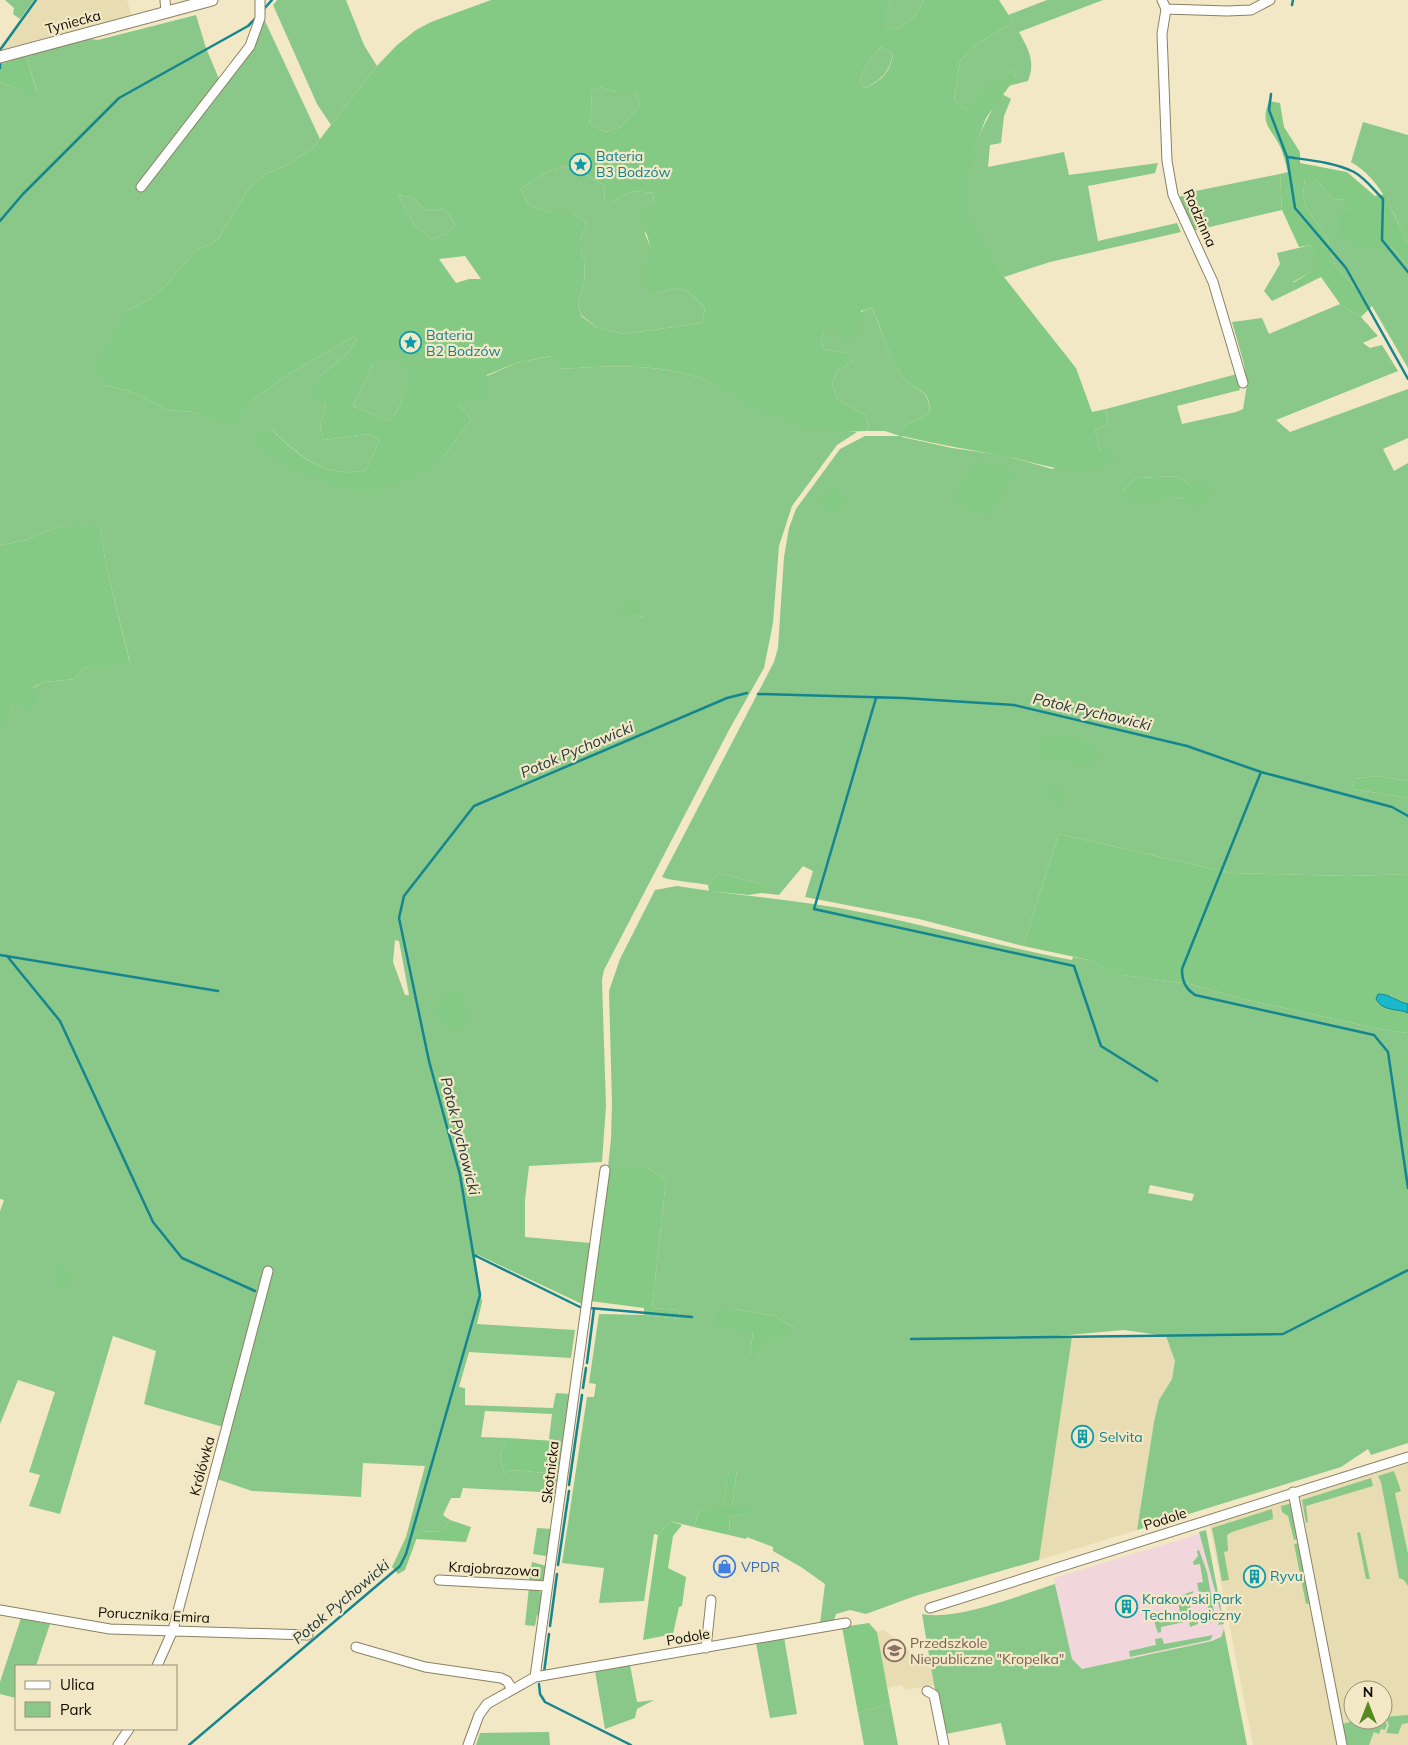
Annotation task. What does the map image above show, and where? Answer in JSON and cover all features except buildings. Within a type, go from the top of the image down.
[{"type":"street","points":[[165,0],[166,12]]},
{"type":"street","name":"Tyniecka","points":[[0,57],[212,0]]},
{"type":"street","points":[[141,187],[250,46],[260,18],[260,0]]},
{"type":"street","points":[[1164,4],[1227,11],[1251,10],[1270,0]]},
{"type":"street","name":"Rodzinna","points":[[1164,4],[1162,34],[1167,162],[1173,195],[1213,282],[1243,383]]},
{"type":"street","name":"Skotnicka","points":[[535,1677],[606,1170]]},
{"type":"street","name":"Królówka","points":[[156,1665],[172,1630],[268,1271]]},
{"type":"street","name":"Podole","points":[[930,1608],[1408,1457]]},
{"type":"street","points":[[1293,1492],[1342,1745]]},
{"type":"street","name":"Krajobrazowa","points":[[439,1580],[505,1582],[547,1586]]},
{"type":"street","points":[[706,1648],[711,1600]]},
{"type":"street","name":"Porucznika Emira","points":[[0,1610],[110,1629],[308,1635]]},
{"type":"street","name":"Podole","points":[[535,1677],[846,1623]]},
{"type":"street","points":[[356,1647],[425,1668],[501,1678],[507,1681],[512,1689]]},
{"type":"street","points":[[468,1745],[483,1709],[491,1701],[535,1677]]},
{"type":"street","points":[[927,1691],[934,1695],[944,1745]]},
{"type":"street","points":[[118,1745],[128,1730]]},
{"type":"shaded area","points":[[37,0],[127,0],[131,15],[4,49],[4,46]]},
{"type":"shaded area","points":[[1166,1335],[1175,1361],[1172,1379],[1159,1400],[1154,1422],[1137,1530],[1039,1560],[1072,1338]]},
{"type":"shaded area","points":[[1408,1460],[1408,1745],[1253,1745],[1209,1522]]},
{"type":"shaded area","points":[[1202,1533],[1224,1618],[1224,1629],[1221,1637],[1212,1641],[1082,1669],[1072,1660],[1054,1578]]},
{"type":"shaded area","name":"Przedszkole Niepubliczne \"Kropelka\"","points":[[884,1630],[931,1669],[934,1685],[905,1690],[902,1685],[887,1688],[877,1632]]},
{"type":"green space","points":[[5,0],[34,0],[20,19],[13,14],[14,8]]},
{"type":"green space","points":[[277,0],[346,0],[364,45],[377,66],[331,125],[317,104],[273,5]]},
{"type":"green space","points":[[491,0],[890,0],[884,26],[899,29],[915,16],[924,0],[999,0],[1013,22],[974,46],[960,61],[954,100],[965,110],[990,83],[1013,71],[1016,77],[986,118],[975,147],[967,179],[967,214],[1004,277],[1076,368],[1092,412],[1106,409],[1108,425],[1095,430],[1100,451],[1109,448],[1116,460],[1103,467],[1089,470],[1061,469],[902,436],[902,427],[929,414],[928,399],[921,391],[906,381],[898,370],[872,308],[861,311],[858,337],[844,340],[835,330],[824,333],[821,342],[825,350],[849,353],[853,361],[836,372],[832,384],[838,400],[864,414],[869,426],[866,431],[819,429],[795,424],[773,416],[714,384],[678,372],[627,366],[558,369],[551,356],[516,363],[487,375],[487,396],[477,403],[468,397],[459,404],[471,419],[444,456],[415,477],[379,489],[353,490],[323,481],[287,466],[254,442],[253,436],[267,426],[289,446],[323,468],[350,472],[366,470],[380,440],[367,434],[324,440],[320,427],[326,403],[315,401],[311,395],[320,376],[345,356],[357,340],[354,336],[286,376],[255,398],[232,427],[193,412],[167,410],[138,394],[106,385],[95,367],[126,312],[151,298],[167,284],[197,249],[210,245],[218,239],[247,191],[265,174],[285,166],[313,148],[377,66],[397,45],[416,30],[431,22]],"holes":[[[881,47],[893,54],[890,66],[884,75],[865,88],[860,80],[867,63]],[[600,87],[617,92],[634,92],[641,104],[621,127],[605,132],[589,123],[592,108],[591,92]],[[565,166],[587,175],[605,186],[604,203],[610,203],[633,191],[654,193],[653,204],[641,214],[652,256],[652,262],[642,272],[647,291],[654,295],[671,289],[687,292],[705,308],[702,323],[624,334],[598,328],[581,316],[578,304],[584,283],[585,261],[580,249],[580,240],[587,223],[572,213],[551,213],[529,205],[521,189],[546,172]],[[398,195],[412,197],[426,211],[445,209],[455,224],[447,234],[432,239],[414,225]],[[465,256],[481,279],[469,279],[456,283],[439,259]],[[384,357],[408,367],[401,404],[390,421],[353,406],[372,366]]]},
{"type":"green space","points":[[890,0],[924,0],[915,16],[899,29],[883,26]]},
{"type":"green space","points":[[1047,0],[1103,0],[1019,32],[1030,55],[1031,67],[1028,81],[1008,86],[1016,77],[1013,71],[990,84],[965,110],[954,100],[960,61],[974,46],[1013,22],[1008,15]]},
{"type":"green space","points":[[196,15],[206,48],[219,79],[229,73],[264,19],[320,139],[313,148],[285,166],[265,174],[247,191],[218,239],[210,245],[197,249],[167,284],[151,298],[126,312],[106,385],[138,394],[167,410],[193,412],[232,426],[255,398],[286,376],[354,336],[357,340],[345,356],[320,376],[326,403],[320,427],[324,440],[367,434],[380,440],[366,470],[350,472],[324,468],[289,446],[267,426],[323,481],[444,456],[471,419],[459,404],[487,376],[516,363],[552,356],[558,369],[644,367],[678,372],[714,384],[782,419],[814,427],[857,432],[837,445],[792,506],[779,546],[773,623],[764,668],[729,730],[604,970],[602,980],[606,1106],[602,1162],[529,1166],[525,1200],[525,1237],[591,1243],[582,1304],[478,1255],[475,1258],[482,1302],[477,1324],[575,1330],[571,1358],[469,1352],[459,1387],[465,1388],[465,1405],[553,1408],[556,1393],[572,1394],[558,1493],[463,1488],[460,1498],[451,1498],[443,1515],[450,1520],[442,1531],[419,1532],[405,1570],[398,1574],[392,1567],[406,1537],[425,1466],[363,1463],[361,1497],[252,1491],[217,1479],[223,1427],[144,1404],[156,1351],[113,1336],[60,1514],[29,1506],[40,1475],[29,1472],[55,1392],[18,1380],[0,1424],[0,1211],[4,1200],[0,1199],[0,723],[8,723],[13,701],[40,700],[32,688],[44,682],[76,679],[82,668],[130,662],[106,566],[100,525],[57,527],[23,541],[0,545],[0,82],[17,89],[37,91],[26,56],[90,39],[98,40]],"holes":[[[635,597],[644,618],[636,615],[622,615]],[[395,940],[399,941],[409,995],[405,995],[393,962]],[[485,1411],[552,1414],[549,1439],[555,1441],[546,1473],[512,1470],[504,1473],[500,1455],[508,1438],[481,1437]]]},
{"type":"green space","points":[[881,47],[893,54],[889,66],[880,79],[865,88],[860,80],[867,63]]},
{"type":"green space","points":[[26,56],[37,92],[29,98],[17,89],[0,82],[0,64]]},
{"type":"green space","points":[[600,87],[617,92],[634,92],[641,104],[621,127],[605,132],[589,123],[592,108],[591,92]]},
{"type":"green space","points":[[1002,94],[1011,99],[1004,116],[1001,143],[990,145],[988,167],[1064,152],[1069,175],[1158,163],[1155,173],[1088,186],[1098,241],[1177,223],[1181,232],[1050,262],[1004,277],[973,228],[967,214],[965,200],[965,184],[973,151],[987,120]]},
{"type":"green space","points":[[1269,101],[1280,103],[1284,127],[1300,152],[1300,163],[1347,172],[1375,196],[1384,194],[1408,243],[1408,266],[1391,247],[1376,249],[1363,247],[1345,238],[1339,234],[1338,213],[1348,211],[1346,200],[1333,199],[1315,179],[1305,179],[1303,194],[1306,207],[1327,238],[1335,265],[1372,306],[1361,317],[1340,304],[1321,277],[1295,290],[1293,283],[1318,267],[1311,245],[1299,247],[1282,210],[1280,174],[1288,172],[1281,148],[1267,123],[1266,114]]},
{"type":"green space","points":[[1363,122],[1408,135],[1408,243],[1392,209],[1379,188],[1362,169],[1351,162]]},
{"type":"green space","points":[[565,166],[587,175],[605,186],[604,203],[610,203],[633,191],[654,193],[645,234],[652,250],[654,295],[671,289],[687,292],[705,308],[702,323],[624,334],[598,328],[581,315],[578,304],[584,283],[585,261],[580,249],[580,240],[587,223],[572,213],[551,213],[529,205],[521,189],[546,172]]},
{"type":"green space","points":[[1280,174],[1282,210],[1193,231],[1177,198],[1191,192]]},
{"type":"green space","points":[[1305,179],[1315,179],[1333,199],[1347,200],[1348,212],[1391,247],[1408,266],[1408,368],[1372,306],[1335,265],[1327,238],[1306,207],[1303,194]]},
{"type":"green space","points":[[398,195],[412,197],[426,211],[445,209],[455,224],[447,234],[432,239],[414,225]]},
{"type":"green space","points":[[1311,245],[1319,267],[1293,282],[1295,290],[1272,301],[1264,291],[1280,264],[1277,253]]},
{"type":"green space","points":[[1340,304],[1361,317],[1378,336],[1363,343],[1370,348],[1382,345],[1398,371],[1276,420],[1290,432],[1408,389],[1408,438],[1383,449],[1394,471],[1408,463],[1408,781],[1377,776],[1354,779],[1353,789],[1408,798],[1408,874],[1349,876],[1231,873],[1059,834],[1023,946],[919,919],[805,897],[813,871],[803,866],[779,895],[761,893],[761,884],[719,873],[708,885],[662,877],[774,662],[778,648],[784,557],[789,528],[796,509],[840,449],[865,436],[900,436],[885,431],[866,431],[869,426],[864,414],[838,400],[832,384],[836,372],[853,361],[848,353],[825,350],[821,342],[824,333],[859,313],[872,308],[898,370],[906,381],[921,391],[928,399],[929,414],[902,427],[902,437],[952,448],[1007,456],[1052,469],[1100,451],[1095,430],[1108,425],[1106,409],[1237,374],[1240,390],[1177,406],[1182,424],[1243,409],[1247,385],[1244,364],[1232,322],[1262,318],[1269,334]],"holes":[[[1177,476],[1189,484],[1188,500],[1176,497],[1143,502],[1121,493],[1136,478]]]},
{"type":"green space","points":[[384,356],[409,367],[401,404],[390,421],[353,406],[372,366]]},
{"type":"green space","points":[[975,460],[1005,467],[1015,475],[988,517],[953,499]]},
{"type":"green space","points":[[1177,476],[1189,484],[1212,487],[1206,505],[1195,507],[1182,498],[1143,502],[1120,494],[1136,478]]},
{"type":"green space","points":[[833,485],[846,501],[835,514],[819,502]]},
{"type":"green space","points":[[100,524],[106,566],[130,663],[82,668],[76,679],[44,682],[33,687],[40,700],[31,709],[13,702],[8,724],[0,723],[0,545],[23,541],[57,527]]},
{"type":"green space","points":[[635,597],[645,618],[636,615],[621,615],[620,610]]},
{"type":"green space","points":[[1067,735],[1100,750],[1097,766],[1038,756],[1040,738]]},
{"type":"green space","points":[[1377,776],[1408,781],[1408,798],[1353,789],[1354,779]]},
{"type":"green space","points":[[1052,787],[1066,792],[1062,803],[1053,803],[1050,793]]},
{"type":"green space","points":[[1059,834],[1231,873],[1349,876],[1408,874],[1408,1004],[1400,1002],[1390,995],[1401,1010],[1408,1013],[1408,1033],[1379,1029],[1243,999],[1190,984],[1122,975],[1089,960],[1023,946]]},
{"type":"green space","points":[[719,873],[761,884],[761,893],[749,895],[709,891],[708,885]]},
{"type":"green space","points":[[677,886],[865,913],[1046,955],[1072,960],[1073,957],[1089,960],[1123,975],[1190,984],[1243,999],[1379,1029],[1408,1033],[1408,1443],[1371,1455],[1368,1449],[1341,1467],[1137,1530],[1154,1422],[1159,1400],[1172,1379],[1175,1361],[1166,1336],[1124,1330],[1057,1336],[1072,1337],[1039,1560],[915,1596],[866,1614],[850,1610],[836,1614],[834,1620],[820,1624],[825,1584],[773,1551],[773,1547],[747,1537],[746,1539],[729,1535],[730,1517],[752,1513],[752,1507],[732,1507],[737,1470],[729,1471],[723,1508],[699,1511],[694,1527],[670,1521],[658,1535],[654,1534],[644,1601],[599,1603],[604,1568],[562,1563],[587,1397],[594,1397],[596,1384],[589,1383],[599,1314],[644,1315],[680,1319],[679,1310],[652,1308],[666,1180],[646,1167],[608,1167],[612,1102],[609,991],[620,959],[655,890]],"holes":[[[1150,1185],[1194,1194],[1192,1201],[1148,1193]],[[734,1309],[775,1316],[793,1327],[787,1334],[761,1342],[758,1356],[750,1356],[753,1332]]]},
{"type":"green space","points":[[452,989],[461,993],[470,1021],[453,1031],[437,1017],[436,1007]]},
{"type":"green space","points":[[608,1167],[646,1167],[666,1180],[652,1308],[679,1310],[680,1319],[644,1315],[644,1308],[590,1301]]},
{"type":"green space","points":[[57,1264],[72,1273],[72,1281],[59,1287],[53,1275]]},
{"type":"green space","points":[[734,1309],[775,1316],[793,1327],[788,1334],[762,1342],[758,1356],[750,1356],[753,1332],[713,1327],[715,1311]]},
{"type":"green space","points":[[508,1438],[555,1441],[556,1447],[552,1450],[553,1462],[546,1473],[512,1470],[504,1473],[500,1455]]},
{"type":"green space","points":[[729,1470],[737,1470],[732,1507],[753,1507],[753,1513],[730,1517],[729,1535],[694,1527],[699,1511],[723,1507]]},
{"type":"green space","points":[[1394,1471],[1401,1491],[1395,1493],[1408,1554],[1408,1586],[1404,1580],[1399,1578],[1381,1482],[1378,1476]]},
{"type":"green space","points":[[1371,1478],[1373,1486],[1306,1506],[1308,1522],[1306,1523],[1302,1500]]},
{"type":"green space","points":[[1291,1505],[1298,1539],[1294,1540],[1288,1516],[1282,1512],[1281,1506]]},
{"type":"green space","points":[[1272,1509],[1273,1519],[1227,1535],[1228,1551],[1224,1552],[1229,1580],[1222,1581],[1212,1528]]},
{"type":"green space","points":[[450,1520],[471,1527],[466,1542],[416,1539],[419,1532],[442,1531]]},
{"type":"green space","points":[[670,1521],[682,1525],[673,1536],[668,1568],[686,1577],[682,1606],[679,1607],[673,1634],[643,1640],[658,1535]]},
{"type":"green space","points":[[537,1528],[553,1529],[550,1553],[546,1556],[533,1554]]},
{"type":"green space","points":[[1206,1530],[1224,1624],[1218,1625],[1221,1613],[1199,1532]]},
{"type":"green space","points":[[1360,1532],[1370,1579],[1366,1579],[1357,1533]]},
{"type":"green space","points":[[1299,1543],[1310,1603],[1306,1604],[1294,1544]]},
{"type":"green space","points":[[1199,1550],[1207,1572],[1215,1617],[1211,1623],[1204,1618],[1210,1617],[1205,1592],[1199,1592],[1197,1583],[1203,1582],[1200,1564],[1194,1565],[1193,1562],[1198,1556],[1197,1551]]},
{"type":"green space","points":[[532,1562],[547,1566],[541,1582],[529,1581]]},
{"type":"green space","points":[[1055,1584],[1072,1659],[1082,1669],[1212,1641],[1221,1637],[1224,1629],[1247,1745],[1006,1745],[1001,1723],[946,1734],[934,1685],[922,1614],[953,1614],[989,1606]]},
{"type":"green space","points":[[529,1587],[537,1588],[542,1594],[540,1616],[537,1615],[535,1626],[525,1625]]},
{"type":"green space","points":[[1193,1591],[1193,1593],[1188,1595],[1193,1620],[1198,1619],[1198,1624],[1190,1627],[1189,1621],[1161,1627],[1161,1632],[1158,1633],[1154,1621],[1180,1612],[1177,1597]]},
{"type":"green space","points":[[21,1618],[50,1624],[36,1665],[15,1665],[15,1698],[0,1694],[0,1682]]},
{"type":"green space","points":[[869,1623],[877,1632],[890,1703],[858,1713],[842,1627]]},
{"type":"green space","points":[[1213,1635],[1210,1640],[1130,1657],[1129,1651],[1156,1645],[1155,1639],[1162,1638],[1164,1644]]},
{"type":"green space","points":[[784,1637],[797,1714],[770,1718],[756,1643]]},
{"type":"green space","points":[[630,1665],[637,1702],[654,1700],[637,1709],[635,1718],[605,1729],[595,1671]]},
{"type":"green space","points":[[890,1703],[898,1745],[864,1745],[858,1713]]},
{"type":"green space","points":[[1408,1715],[1408,1723],[1402,1724],[1398,1734],[1386,1733],[1387,1730],[1393,1730],[1393,1716]]},
{"type":"green space","points":[[1344,1730],[1381,1730],[1379,1734],[1374,1732],[1369,1745],[1347,1745]]},
{"type":"green space","points":[[549,1732],[550,1745],[476,1745],[480,1733]]},
{"type":"water","points":[[1378,994],[1387,995],[1408,1004],[1408,1013],[1382,1006],[1376,999]]},
{"type":"waterway","points":[[0,50],[36,0]]},
{"type":"waterway","points":[[263,10],[272,0]]},
{"type":"waterway","points":[[1292,5],[1293,0]]},
{"type":"waterway","points":[[0,221],[23,194],[119,98],[248,26],[256,18]]},
{"type":"waterway","points":[[0,63],[0,68]]},
{"type":"waterway","name":"Potok Pychowicki","points":[[1271,94],[1269,110],[1287,157],[1295,208],[1346,268],[1408,379]]},
{"type":"waterway","points":[[1287,157],[1338,166],[1354,172],[1366,181],[1383,199],[1382,240],[1408,272]]},
{"type":"waterway","name":"Potok Pychowicki","points":[[189,1745],[400,1566],[406,1554],[480,1295],[460,1175],[429,1061],[399,918],[404,896],[474,806],[727,698],[747,693]]},
{"type":"waterway","name":"Potok Pychowicki","points":[[758,694],[903,698],[1014,705],[1187,746],[1261,772],[1392,807],[1408,816]]},
{"type":"waterway","points":[[876,698],[814,909],[1074,966],[1101,1046],[1157,1081]]},
{"type":"waterway","points":[[1261,772],[1182,969],[1183,981],[1186,987],[1195,995],[1374,1035],[1388,1052],[1408,1188]]},
{"type":"waterway","points":[[0,955],[218,991]]},
{"type":"waterway","points":[[7,956],[60,1021],[153,1222],[182,1258],[255,1291]]},
{"type":"waterway","points":[[474,1255],[580,1307]]},
{"type":"waterway","points":[[911,1339],[1283,1334],[1408,1270]]},
{"type":"waterway","points":[[590,1308],[692,1317]]},
{"type":"waterway","points":[[587,1363],[594,1309]]},
{"type":"waterway","points":[[583,1388],[586,1368]]},
{"type":"waterway","points":[[569,1485],[582,1395]]},
{"type":"waterway","points":[[558,1565],[569,1491]]},
{"type":"waterway","points":[[550,1626],[557,1574]]},
{"type":"waterway","points":[[544,1673],[549,1634]]},
{"type":"waterway","points":[[539,1684],[540,1694],[545,1702],[631,1745]]},
{"type":"place","name":"Bateria B3 Bodzów","points":[[580,164]]},
{"type":"place","name":"Bateria B2 Bodzów","points":[[410,343]]},
{"type":"place","name":"Selvita","points":[[1083,1437]]},
{"type":"place","name":"VPDR","points":[[725,1567]]},
{"type":"place","name":"Ryvu","points":[[1254,1576]]},
{"type":"place","name":"Krakowski Park Technologiczny","points":[[1126,1607]]},
{"type":"place","name":"Przedszkole Niepubliczne \"Kropelka\"","points":[[894,1651]]}]
